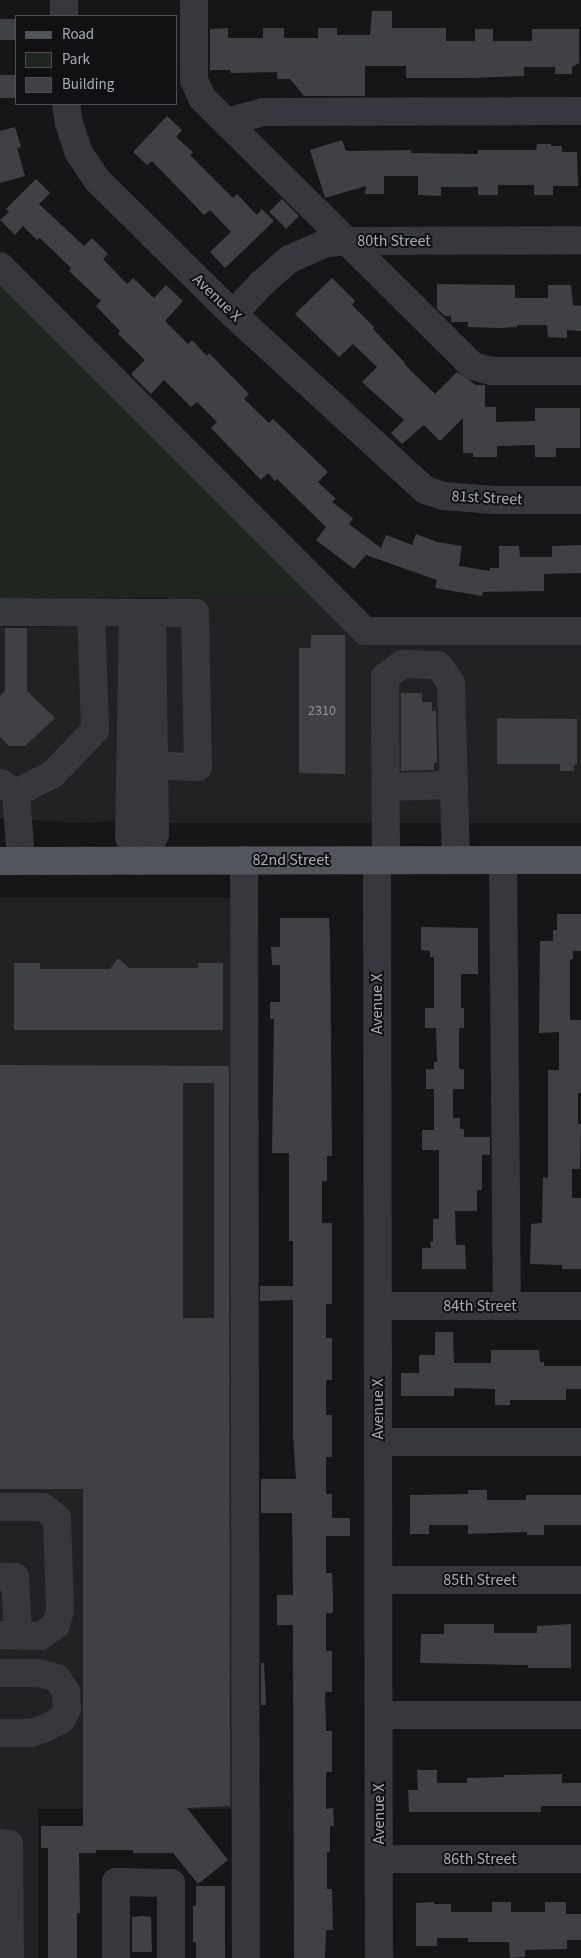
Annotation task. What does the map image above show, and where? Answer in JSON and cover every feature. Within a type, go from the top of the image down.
[{"type":"main road","name":"82nd Street","points":[[11,861],[581,860]]},
{"type":"street","points":[[64,0],[64,15]]},
{"type":"street","points":[[194,0],[194,80],[202,98],[344,241],[473,366],[492,371],[581,371]]},
{"type":"street","name":"Avenue X","points":[[66,105],[69,123],[79,153],[98,180],[233,314],[402,469]]},
{"type":"street","points":[[226,122],[263,112],[581,111]]},
{"type":"street","name":"80th Street","points":[[233,314],[262,283],[290,259],[323,244],[344,241],[581,240]]},
{"type":"street","points":[[0,266],[366,631],[581,631]]},
{"type":"street","name":"81st Street","points":[[402,469],[425,490],[443,496],[494,500],[581,500]]},
{"type":"street","points":[[0,612],[195,613],[198,767],[142,765]]},
{"type":"street","points":[[11,861],[8,787],[53,774],[95,730],[91,612]]},
{"type":"street","points":[[142,613],[142,765],[130,837],[142,861]]},
{"type":"street","name":"Avenue X","points":[[379,1958],[378,1306],[381,860],[386,786],[385,677],[402,664],[438,665],[451,683],[454,785]]},
{"type":"street","points":[[386,786],[454,785],[456,860]]},
{"type":"street","points":[[244,860],[246,1958]]},
{"type":"street","points":[[503,860],[507,1306]]},
{"type":"street","name":"84th Street","points":[[378,1306],[581,1306]]},
{"type":"street","points":[[378,1442],[581,1442]]},
{"type":"street","points":[[0,1507],[43,1506],[57,1518],[60,1610],[56,1625],[40,1636],[9,1635],[15,1577],[0,1577]]},
{"type":"street","name":"85th Street","points":[[379,1580],[581,1580]]},
{"type":"street","points":[[0,1673],[39,1673],[57,1678],[66,1692],[67,1709],[62,1720],[46,1728],[31,1733],[0,1733]]},
{"type":"street","points":[[0,1686],[42,1685],[49,1692],[53,1703],[52,1716],[46,1728]]},
{"type":"street","points":[[379,1715],[581,1715]]},
{"type":"street","points":[[0,1843],[9,1844],[10,1958]]},
{"type":"street","name":"86th Street","points":[[380,1859],[581,1859]]},
{"type":"street","points":[[116,1958],[116,1882],[172,1883],[171,1958]]},
{"type":"shaded area","points":[[168,597],[321,597],[365,641],[581,641],[581,823],[168,823],[163,628],[168,626]]},
{"type":"shaded area","points":[[0,627],[120,627],[118,818],[114,821],[83,823],[0,818]]},
{"type":"shaded area","points":[[0,898],[239,898],[239,1809],[38,1809],[38,1958],[0,1958]]},
{"type":"green space","points":[[0,278],[321,597],[0,598]]},
{"type":"building","points":[[372,11],[392,11],[392,28],[446,28],[446,41],[475,41],[475,29],[493,29],[493,41],[532,41],[532,29],[579,29],[579,63],[572,67],[572,74],[555,74],[555,67],[524,67],[524,76],[469,78],[406,78],[406,66],[365,66],[365,96],[304,96],[290,79],[277,79],[277,72],[231,73],[230,70],[210,70],[210,29],[228,28],[228,38],[263,38],[263,28],[284,28],[284,38],[318,38],[318,28],[337,28],[337,35],[370,35]]},
{"type":"building","points":[[0,19],[15,19],[15,40],[0,40]]},
{"type":"building","points":[[0,75],[15,75],[15,98],[0,98]]},
{"type":"building","points":[[167,116],[182,130],[176,137],[193,152],[190,155],[233,198],[237,194],[257,215],[262,209],[274,221],[225,268],[210,252],[231,232],[210,210],[204,215],[152,161],[147,165],[133,152]]},
{"type":"building","points":[[15,127],[21,147],[17,148],[25,176],[0,183],[0,131]]},
{"type":"building","points":[[342,140],[346,151],[411,150],[411,153],[478,154],[478,150],[536,150],[537,144],[562,146],[562,152],[577,152],[578,186],[553,186],[553,195],[534,195],[534,185],[498,185],[498,195],[478,195],[478,187],[441,187],[441,196],[418,195],[418,176],[384,176],[384,194],[365,194],[366,186],[325,198],[310,150]]},
{"type":"building","points":[[36,179],[50,193],[39,204],[84,246],[92,238],[108,254],[103,259],[127,284],[133,278],[154,298],[166,285],[183,301],[165,321],[188,344],[192,340],[207,356],[209,353],[249,394],[244,399],[269,423],[273,419],[328,472],[318,482],[336,499],[332,502],[353,518],[349,524],[381,548],[386,535],[412,545],[416,534],[437,542],[462,546],[459,566],[490,571],[490,568],[499,568],[499,546],[519,546],[520,557],[552,557],[552,546],[581,545],[581,573],[544,574],[544,591],[483,592],[482,596],[435,588],[437,580],[366,555],[354,569],[316,540],[326,527],[277,479],[275,481],[268,473],[261,480],[211,428],[217,422],[197,402],[191,407],[164,380],[151,394],[131,374],[145,360],[118,334],[120,331],[96,306],[101,301],[69,271],[71,268],[40,238],[37,240],[23,226],[15,235],[0,220],[9,212],[6,209]]},
{"type":"building","points":[[282,199],[299,216],[286,229],[269,212]]},
{"type":"building","points":[[332,278],[355,301],[352,305],[374,327],[373,329],[404,364],[435,394],[457,372],[476,385],[485,385],[485,407],[496,407],[496,422],[535,421],[535,408],[580,408],[580,448],[556,448],[556,457],[535,457],[535,445],[497,446],[497,457],[473,457],[473,453],[463,453],[463,418],[440,441],[424,425],[402,444],[391,433],[404,420],[362,382],[377,367],[353,344],[339,357],[295,314]]},
{"type":"building","points":[[437,284],[515,285],[515,298],[548,298],[548,285],[571,285],[573,305],[581,306],[581,331],[567,330],[567,338],[548,337],[547,325],[517,325],[517,327],[500,328],[468,327],[468,322],[451,322],[451,316],[445,316],[437,309]]},
{"type":"building","points":[[5,628],[27,628],[27,691],[55,718],[25,746],[9,746],[0,737],[0,696],[5,691]]},
{"type":"building","points":[[311,635],[345,635],[345,774],[299,773],[299,648],[311,648]]},
{"type":"building","points":[[401,693],[422,693],[422,702],[432,702],[432,711],[436,711],[437,763],[434,763],[434,770],[401,771]]},
{"type":"building","points":[[497,718],[577,719],[577,764],[574,765],[574,771],[560,771],[560,764],[497,764]]},
{"type":"building","points":[[557,914],[581,914],[581,951],[573,951],[573,959],[570,960],[570,1020],[581,1020],[581,1093],[578,1093],[578,1124],[581,1124],[580,1169],[572,1169],[572,1198],[581,1198],[581,1269],[562,1269],[562,1265],[530,1264],[531,1224],[542,1223],[543,1177],[548,1178],[548,1070],[559,1070],[559,1032],[539,1033],[540,941],[553,941],[553,930],[557,930]]},
{"type":"building","points":[[280,918],[329,918],[330,936],[332,1156],[327,1156],[327,1181],[322,1181],[322,1223],[332,1223],[332,1304],[326,1304],[326,1338],[332,1338],[332,1380],[326,1380],[326,1415],[332,1415],[332,1457],[326,1457],[326,1494],[332,1494],[332,1518],[350,1518],[350,1536],[326,1536],[326,1573],[332,1573],[333,1613],[326,1613],[326,1651],[332,1651],[332,1692],[325,1692],[326,1731],[332,1731],[332,1772],[326,1772],[326,1809],[333,1808],[334,1826],[330,1826],[330,1852],[327,1852],[327,1889],[332,1889],[333,1930],[326,1930],[325,1958],[294,1958],[293,1625],[277,1625],[277,1595],[293,1595],[292,1513],[261,1513],[261,1479],[296,1479],[293,1434],[293,1300],[260,1301],[260,1286],[293,1286],[293,1241],[289,1241],[289,1153],[272,1153],[274,1019],[270,1019],[270,1002],[280,1002],[280,965],[272,965],[271,947],[280,947]]},
{"type":"building","points":[[421,927],[478,928],[478,974],[461,974],[461,1008],[464,1008],[464,1028],[459,1028],[459,1069],[464,1069],[464,1089],[453,1089],[453,1118],[460,1118],[460,1129],[464,1129],[464,1137],[490,1137],[490,1155],[482,1155],[482,1190],[477,1190],[477,1211],[455,1211],[456,1245],[465,1245],[466,1269],[422,1269],[422,1248],[431,1248],[430,1242],[433,1242],[433,1219],[439,1219],[439,1150],[422,1150],[422,1130],[434,1130],[434,1089],[426,1089],[426,1069],[434,1069],[434,1062],[437,1062],[436,1028],[425,1028],[425,1008],[434,1008],[434,957],[430,957],[430,951],[421,950]]},
{"type":"building","points":[[118,958],[129,968],[198,968],[198,963],[223,963],[223,1030],[14,1030],[14,963],[40,963],[40,969],[110,969]]},
{"type":"building","points":[[0,1065],[229,1066],[230,1806],[187,1808],[228,1860],[198,1884],[173,1853],[133,1853],[133,1850],[96,1850],[96,1853],[79,1853],[80,1913],[77,1913],[77,1958],[48,1958],[48,1848],[41,1848],[41,1826],[83,1826],[83,1489],[0,1489]],"holes":[[[183,1083],[214,1083],[214,1318],[183,1318]]]},
{"type":"building","points":[[435,1332],[453,1332],[454,1363],[491,1363],[491,1350],[539,1350],[540,1362],[544,1362],[544,1366],[581,1366],[581,1389],[566,1389],[566,1400],[510,1400],[510,1405],[495,1405],[495,1389],[454,1388],[454,1396],[401,1396],[401,1373],[419,1373],[419,1355],[435,1355]]},
{"type":"building","points":[[468,1490],[487,1490],[487,1500],[526,1500],[526,1495],[581,1495],[581,1525],[544,1525],[544,1535],[527,1535],[527,1532],[468,1534],[468,1525],[429,1525],[429,1534],[410,1534],[410,1495],[468,1494]]},
{"type":"building","points":[[444,1624],[494,1624],[494,1633],[537,1633],[537,1626],[571,1624],[571,1668],[528,1668],[528,1665],[420,1663],[421,1634],[444,1634]]},
{"type":"building","points":[[261,1663],[264,1663],[266,1705],[261,1705]]},
{"type":"building","points":[[417,1770],[437,1770],[437,1783],[467,1783],[467,1778],[504,1777],[504,1775],[562,1774],[562,1783],[581,1783],[581,1806],[541,1806],[541,1812],[409,1812],[408,1790],[418,1790]]},
{"type":"building","points":[[196,1886],[225,1886],[225,1958],[196,1958],[196,1942],[193,1942],[193,1906],[196,1906]]},
{"type":"building","points":[[434,1902],[434,1904],[451,1904],[451,1912],[492,1912],[492,1902],[511,1902],[511,1912],[545,1912],[545,1902],[566,1902],[566,1914],[581,1914],[581,1940],[567,1940],[567,1949],[525,1950],[525,1957],[510,1958],[509,1942],[468,1942],[468,1938],[437,1938],[437,1946],[416,1946],[416,1903]]},
{"type":"building","points":[[132,1917],[151,1917],[152,1952],[132,1952]]}]
